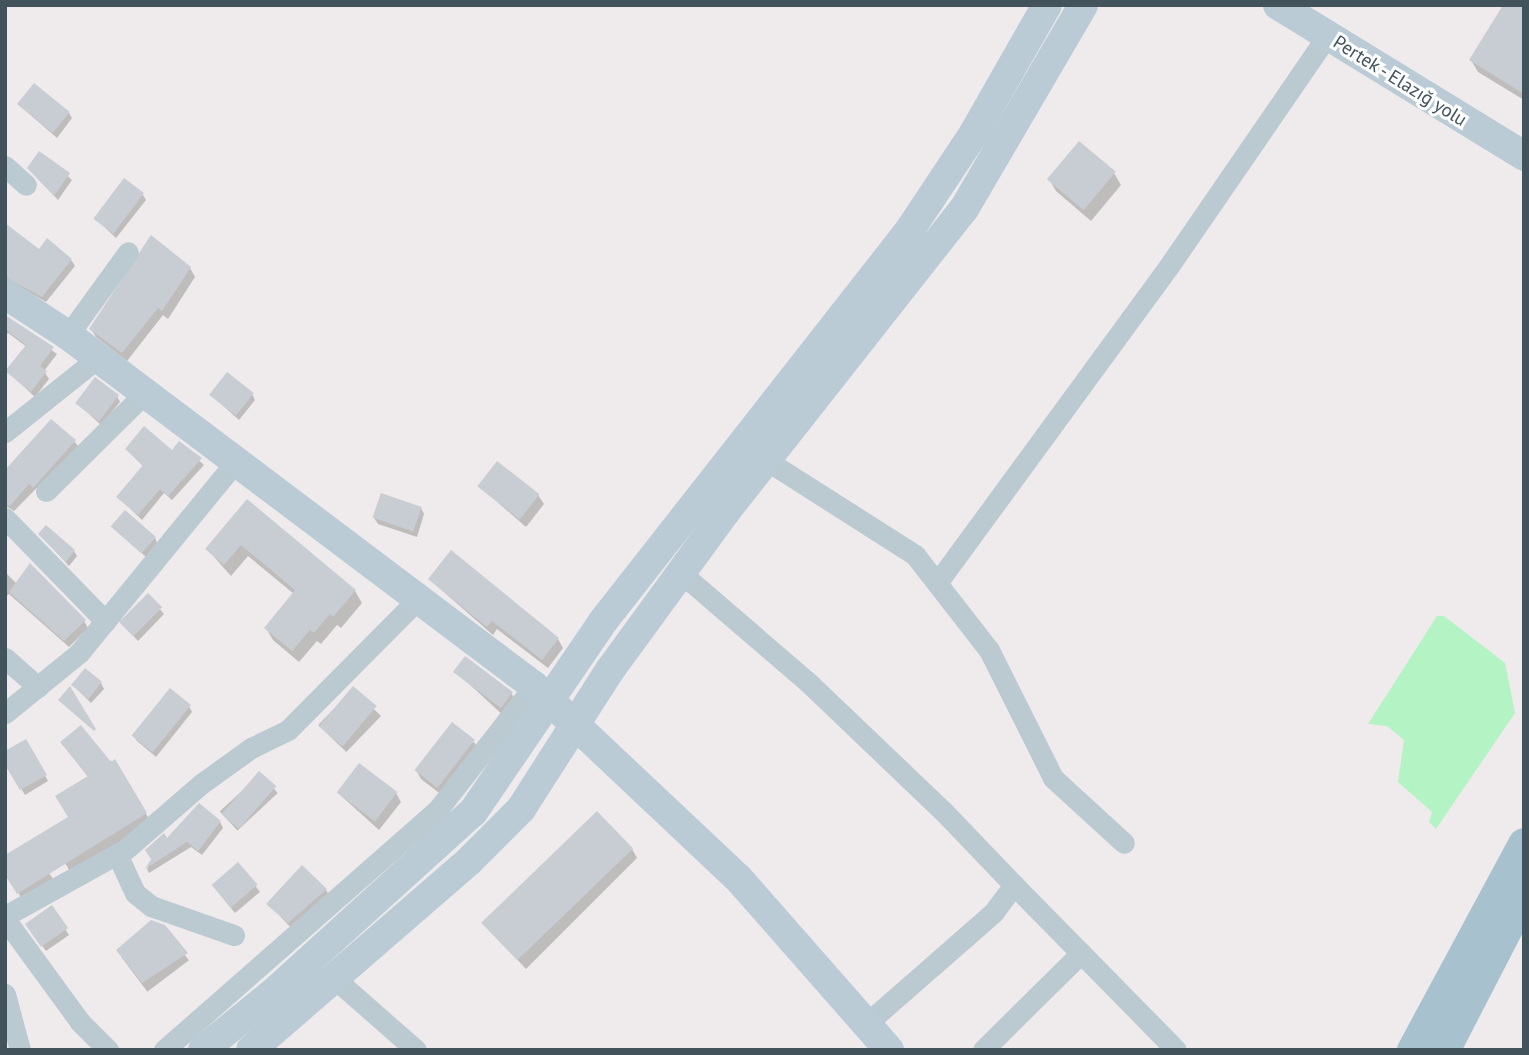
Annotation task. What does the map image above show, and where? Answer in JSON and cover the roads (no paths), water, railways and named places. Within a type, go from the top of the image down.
[{"type":"main road","points":[[203,1050],[446,839],[498,781],[541,693],[604,620],[911,228],[974,133],[1046,5]]},
{"type":"main road","points":[[251,1050],[496,836],[546,775],[610,670],[681,573],[766,460],[964,209],[1083,5]]},
{"type":"main road","name":"Pertek - Elazığ yolu","points":[[1278,5],[1524,156]]},
{"type":"main road","points":[[5,294],[99,357],[541,693],[738,878],[889,1050]]},
{"type":"main road","points":[[1413,1050],[1524,844]]},
{"type":"main road","points":[[1443,1050],[1524,893]]},
{"type":"street","points":[[937,583],[1168,266],[1327,36]]},
{"type":"street","points":[[5,166],[26,186]]},
{"type":"street","points":[[68,335],[128,253]]},
{"type":"street","points":[[5,432],[99,357]]},
{"type":"street","points":[[46,491],[146,392]]},
{"type":"street","points":[[5,713],[79,653],[237,460]]},
{"type":"street","points":[[766,460],[915,555],[989,650],[1054,778],[1124,843]]},
{"type":"street","points":[[8,525],[106,621]]},
{"type":"street","points":[[681,573],[820,694],[944,812],[1176,1050]]},
{"type":"street","points":[[108,1050],[80,1022],[5,917],[117,854],[201,784],[251,748],[288,730],[419,598]]},
{"type":"street","points":[[5,658],[38,687]]},
{"type":"street","points":[[164,1050],[439,808],[541,693]]},
{"type":"street","points":[[117,854],[135,893],[151,906],[234,935]]},
{"type":"street","points":[[866,1024],[995,912],[1014,885]]},
{"type":"street","points":[[983,1050],[1081,953]]},
{"type":"street","points":[[334,978],[416,1050]]},
{"type":"street","points":[[5,994],[20,1050]]}]
